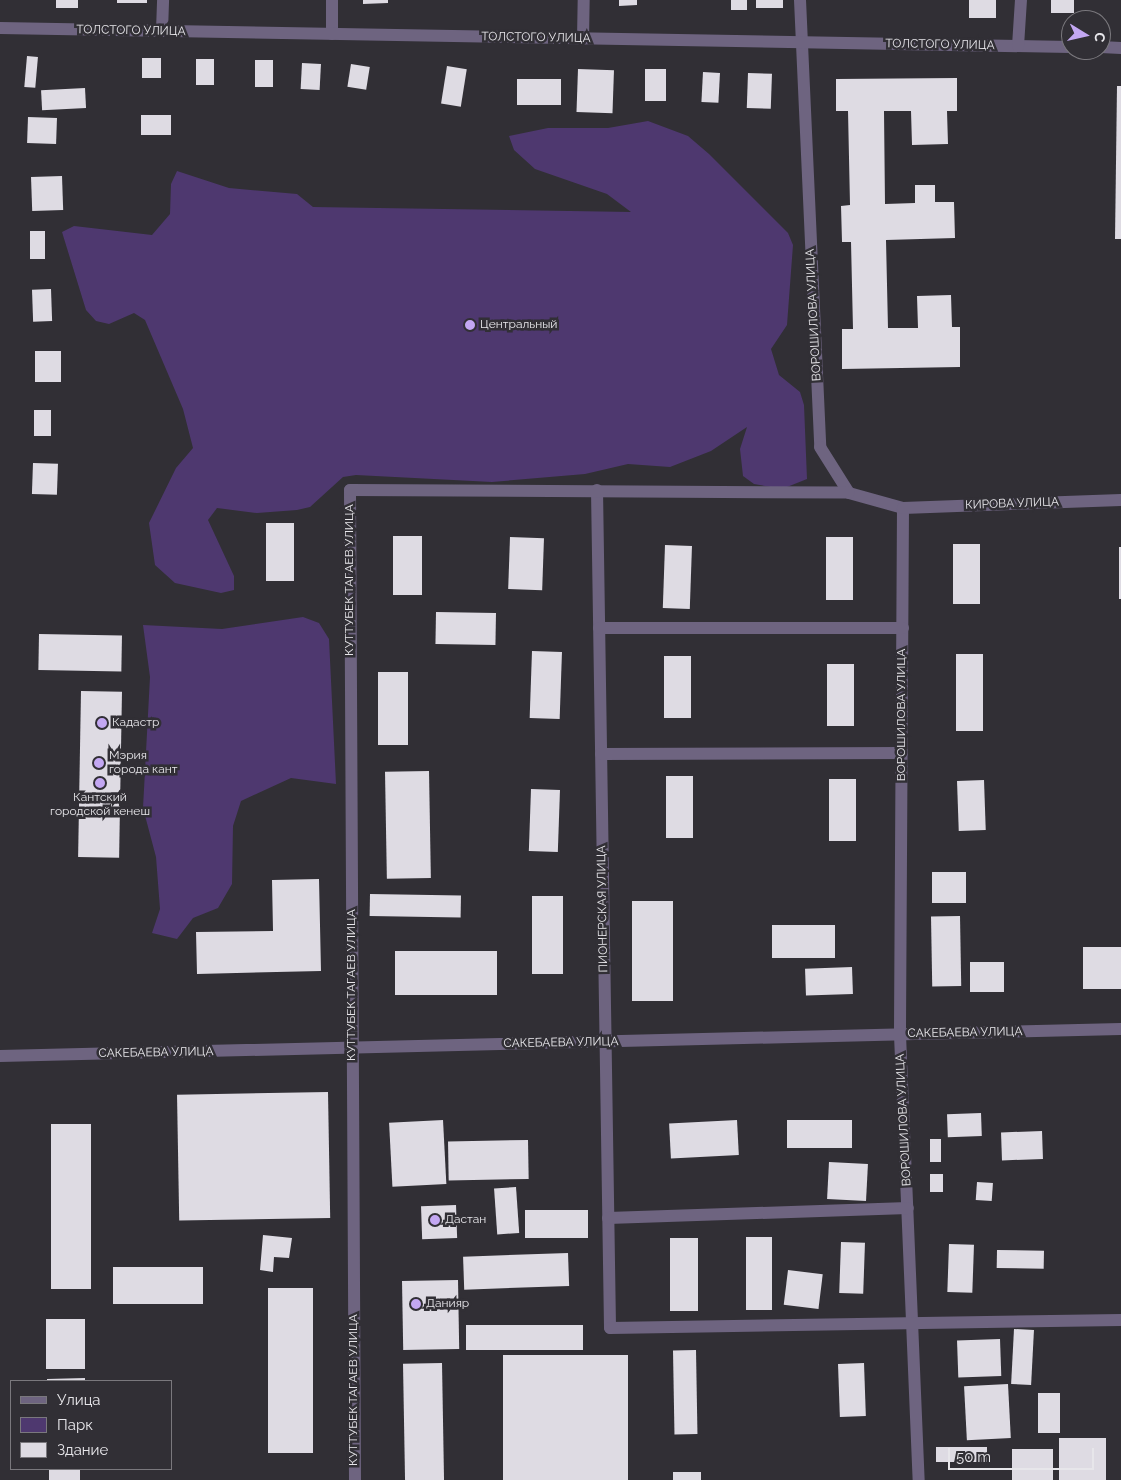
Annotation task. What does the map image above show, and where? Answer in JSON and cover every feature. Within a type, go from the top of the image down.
[{"type":"street","points":[[162,31],[163,0]]},
{"type":"street","points":[[332,0],[332,34]]},
{"type":"street","points":[[583,38],[584,0]]},
{"type":"street","name":"ВОРОШИЛОВА УЛИЦА","points":[[800,0],[820,447],[849,493]]},
{"type":"street","points":[[1018,46],[1021,0]]},
{"type":"street","name":"ТОЛСТОГО УЛИЦА","points":[[0,28],[1061,47]]},
{"type":"street","name":"КУТТУБЕК ТАГАЕВ УЛИЦА","points":[[354,1480],[350,490],[597,490]]},
{"type":"street","points":[[597,490],[849,493],[903,508]]},
{"type":"street","name":"ПИОНЕРСКАЯ УЛИЦА","points":[[597,490],[604,1042],[610,1328],[913,1326]]},
{"type":"street","name":"КИРОВА УЛИЦА","points":[[903,508],[1121,500]]},
{"type":"street","name":"ВОРОШИЛОВА УЛИЦА","points":[[903,508],[900,1035],[919,1480]]},
{"type":"street","points":[[599,628],[903,628]]},
{"type":"street","points":[[601,754],[902,753]]},
{"type":"street","name":"САКЕБАЕВА УЛИЦА","points":[[0,1056],[1121,1029]]},
{"type":"street","points":[[608,1218],[908,1208]]},
{"type":"street","points":[[913,1326],[1121,1320]]},
{"type":"green space","points":[[648,121],[688,136],[709,154],[788,233],[793,245],[787,325],[771,349],[779,375],[800,392],[804,405],[807,479],[782,489],[754,484],[743,476],[740,449],[747,427],[711,451],[670,467],[628,464],[585,474],[492,482],[356,475],[343,477],[310,507],[297,510],[257,513],[217,508],[208,520],[234,576],[234,590],[221,593],[175,583],[155,565],[149,523],[176,468],[193,448],[183,409],[145,320],[134,313],[109,324],[96,321],[86,310],[62,232],[74,226],[152,235],[170,214],[171,184],[177,171],[229,188],[297,194],[313,207],[631,212],[607,194],[535,169],[514,150],[509,136],[548,128],[608,128]]},
{"type":"green space","points":[[303,617],[319,623],[329,639],[336,784],[291,778],[241,801],[233,826],[232,884],[218,908],[193,918],[177,939],[152,933],[160,909],[156,857],[143,808],[150,677],[143,625],[222,629]]},
{"type":"building","points":[[56,0],[78,0],[78,8],[56,8]]},
{"type":"building","points":[[117,0],[147,0],[147,3],[117,3]]},
{"type":"building","points":[[363,0],[388,0],[388,3],[363,4]]},
{"type":"building","points":[[619,0],[637,0],[637,5],[619,6]]},
{"type":"building","points":[[731,0],[747,0],[747,10],[731,10]]},
{"type":"building","points":[[756,0],[783,0],[783,8],[756,8]]},
{"type":"building","points":[[969,0],[996,0],[996,18],[969,18]]},
{"type":"building","points":[[1051,0],[1074,0],[1074,10],[1061,10],[1061,13],[1051,13]]},
{"type":"building","points":[[27,56],[38,57],[35,88],[24,87]]},
{"type":"building","points":[[142,58],[161,58],[161,78],[142,78]]},
{"type":"building","points":[[196,59],[214,59],[214,85],[196,85]]},
{"type":"building","points":[[255,60],[273,60],[273,87],[255,87]]},
{"type":"building","points":[[302,63],[321,64],[320,90],[301,89]]},
{"type":"building","points":[[351,64],[370,67],[366,90],[347,87]]},
{"type":"building","points":[[447,66],[467,69],[461,107],[441,104]]},
{"type":"building","points":[[578,69],[614,70],[612,113],[576,112]]},
{"type":"building","points":[[645,69],[666,69],[666,101],[645,101]]},
{"type":"building","points":[[703,72],[720,73],[718,103],[701,102]]},
{"type":"building","points":[[748,73],[772,74],[771,109],[747,108]]},
{"type":"building","points":[[957,78],[957,111],[947,111],[948,144],[912,145],[911,111],[884,111],[885,204],[915,203],[915,185],[935,185],[935,202],[954,202],[955,238],[886,240],[888,328],[918,328],[917,296],[951,295],[952,327],[960,327],[960,367],[842,369],[842,329],[853,329],[851,242],[842,242],[841,206],[850,205],[848,111],[836,111],[836,79]]},
{"type":"building","points":[[517,79],[561,79],[561,105],[517,105]]},
{"type":"building","points":[[1117,86],[1121,86],[1121,239],[1115,239]]},
{"type":"building","points":[[85,88],[86,108],[42,110],[41,90]]},
{"type":"building","points":[[141,115],[171,115],[171,135],[141,135]]},
{"type":"building","points":[[28,117],[57,118],[56,144],[27,143]]},
{"type":"building","points":[[62,176],[63,210],[32,211],[31,177]]},
{"type":"building","points":[[30,231],[45,231],[45,259],[30,259]]},
{"type":"building","points":[[51,289],[52,321],[33,322],[32,290]]},
{"type":"building","points":[[35,351],[61,351],[61,382],[35,382]]},
{"type":"building","points":[[34,410],[51,410],[51,436],[34,436]]},
{"type":"building","points":[[33,463],[58,464],[57,495],[32,494]]},
{"type":"building","points":[[266,523],[294,523],[294,581],[266,581]]},
{"type":"building","points":[[393,536],[422,536],[422,595],[393,595]]},
{"type":"building","points":[[510,537],[544,538],[542,590],[508,589]]},
{"type":"building","points":[[826,537],[853,537],[853,600],[826,600]]},
{"type":"building","points":[[953,544],[980,544],[980,604],[953,604]]},
{"type":"building","points":[[665,545],[692,546],[690,609],[663,608]]},
{"type":"building","points":[[1119,547],[1121,547],[1121,599],[1119,599]]},
{"type":"building","points":[[436,612],[496,613],[495,645],[435,644]]},
{"type":"building","points":[[39,634],[122,635],[121,671],[38,670]]},
{"type":"building","points":[[532,651],[562,652],[560,719],[530,718]]},
{"type":"building","points":[[956,654],[983,654],[983,731],[956,731]]},
{"type":"building","points":[[664,656],[691,656],[691,718],[664,718]]},
{"type":"building","points":[[827,664],[854,664],[854,726],[827,726]]},
{"type":"building","points":[[378,672],[408,672],[408,745],[378,745]]},
{"type":"building","points":[[81,691],[122,692],[119,858],[78,857]]},
{"type":"building","points":[[429,771],[431,878],[387,879],[385,772]]},
{"type":"building","points":[[666,776],[693,776],[693,838],[666,838]]},
{"type":"building","points":[[829,779],[856,779],[856,841],[829,841]]},
{"type":"building","points":[[984,780],[986,830],[959,831],[957,781]]},
{"type":"building","points":[[531,789],[560,790],[558,852],[529,851]]},
{"type":"building","points":[[932,872],[966,872],[966,903],[932,903]]},
{"type":"building","points":[[319,879],[321,971],[197,974],[196,932],[273,931],[272,880]]},
{"type":"building","points":[[370,894],[461,896],[461,918],[370,916]]},
{"type":"building","points":[[532,896],[563,896],[563,974],[532,974]]},
{"type":"building","points":[[632,901],[673,901],[673,1001],[632,1001]]},
{"type":"building","points":[[960,916],[961,986],[932,986],[931,917]]},
{"type":"building","points":[[772,925],[835,925],[835,958],[772,958]]},
{"type":"building","points":[[1083,947],[1121,947],[1121,989],[1083,989]]},
{"type":"building","points":[[395,951],[497,951],[497,995],[395,995]]},
{"type":"building","points":[[970,962],[1004,962],[1004,992],[970,992]]},
{"type":"building","points":[[852,967],[853,994],[806,996],[805,969]]},
{"type":"building","points":[[328,1092],[330,1218],[179,1221],[177,1095]]},
{"type":"building","points":[[981,1113],[982,1136],[948,1137],[947,1114]]},
{"type":"building","points":[[443,1120],[446,1184],[392,1187],[389,1123]]},
{"type":"building","points":[[737,1120],[739,1155],[671,1159],[669,1124]]},
{"type":"building","points":[[787,1120],[852,1120],[852,1148],[787,1148]]},
{"type":"building","points":[[51,1124],[91,1124],[91,1289],[51,1289]]},
{"type":"building","points":[[1042,1131],[1043,1159],[1002,1160],[1001,1132]]},
{"type":"building","points":[[930,1139],[941,1139],[941,1162],[930,1162]]},
{"type":"building","points":[[528,1140],[529,1179],[449,1180],[448,1141]]},
{"type":"building","points":[[829,1162],[868,1164],[866,1201],[827,1199]]},
{"type":"building","points":[[930,1174],[943,1174],[943,1192],[930,1192]]},
{"type":"building","points":[[977,1182],[993,1183],[992,1201],[976,1200]]},
{"type":"building","points":[[516,1187],[519,1233],[497,1234],[494,1189]]},
{"type":"building","points":[[456,1205],[457,1238],[422,1239],[421,1206]]},
{"type":"building","points":[[525,1210],[588,1210],[588,1238],[525,1238]]},
{"type":"building","points":[[263,1235],[292,1238],[289,1258],[274,1257],[273,1272],[260,1270]]},
{"type":"building","points":[[746,1237],[772,1237],[772,1310],[746,1310]]},
{"type":"building","points":[[670,1238],[698,1238],[698,1311],[670,1311]]},
{"type":"building","points":[[841,1242],[865,1243],[863,1294],[839,1293]]},
{"type":"building","points":[[949,1244],[974,1245],[972,1293],[947,1292]]},
{"type":"building","points":[[997,1250],[1044,1251],[1044,1269],[997,1268]]},
{"type":"building","points":[[568,1253],[569,1286],[464,1290],[463,1257]]},
{"type":"building","points":[[113,1267],[203,1267],[203,1304],[113,1304]]},
{"type":"building","points":[[788,1270],[823,1274],[818,1309],[784,1305]]},
{"type":"building","points":[[458,1280],[459,1349],[403,1350],[402,1281]]},
{"type":"building","points":[[268,1288],[313,1288],[313,1453],[268,1453]]},
{"type":"building","points":[[46,1319],[85,1319],[85,1369],[46,1369]]},
{"type":"building","points":[[466,1325],[583,1325],[583,1350],[466,1350]]},
{"type":"building","points":[[1014,1329],[1034,1330],[1031,1385],[1011,1384]]},
{"type":"building","points":[[1000,1339],[1001,1376],[958,1377],[957,1341]]},
{"type":"building","points":[[673,1350],[696,1350],[697,1434],[674,1434]]},
{"type":"building","points":[[503,1355],[628,1355],[628,1480],[503,1480]]},
{"type":"building","points":[[442,1363],[444,1480],[405,1480],[403,1364]]},
{"type":"building","points":[[864,1363],[866,1416],[840,1417],[838,1364]]},
{"type":"building","points":[[85,1378],[85,1380],[47,1380]]},
{"type":"building","points":[[1008,1384],[1011,1438],[967,1440],[964,1386]]},
{"type":"building","points":[[1038,1393],[1060,1393],[1060,1433],[1038,1433]]},
{"type":"building","points":[[1059,1438],[1106,1438],[1106,1480],[1059,1480]]},
{"type":"building","points":[[936,1447],[987,1447],[987,1462],[936,1462]]},
{"type":"building","points":[[1012,1449],[1053,1449],[1053,1480],[1012,1480]]},
{"type":"building","points":[[49,1470],[80,1470],[80,1480],[49,1480]]},
{"type":"building","points":[[673,1472],[701,1472],[701,1480],[673,1480]]},
{"type":"place","name":"Центральный","points":[[470,325]]},
{"type":"place","name":"Кадастр","points":[[102,723]]},
{"type":"place","name":"Мэрия города кант","points":[[99,763]]},
{"type":"place","name":"Кантский городской кенеш","points":[[100,783]]},
{"type":"place","name":"Дастан","points":[[435,1220]]},
{"type":"place","name":"Данияр","points":[[416,1304]]}]
